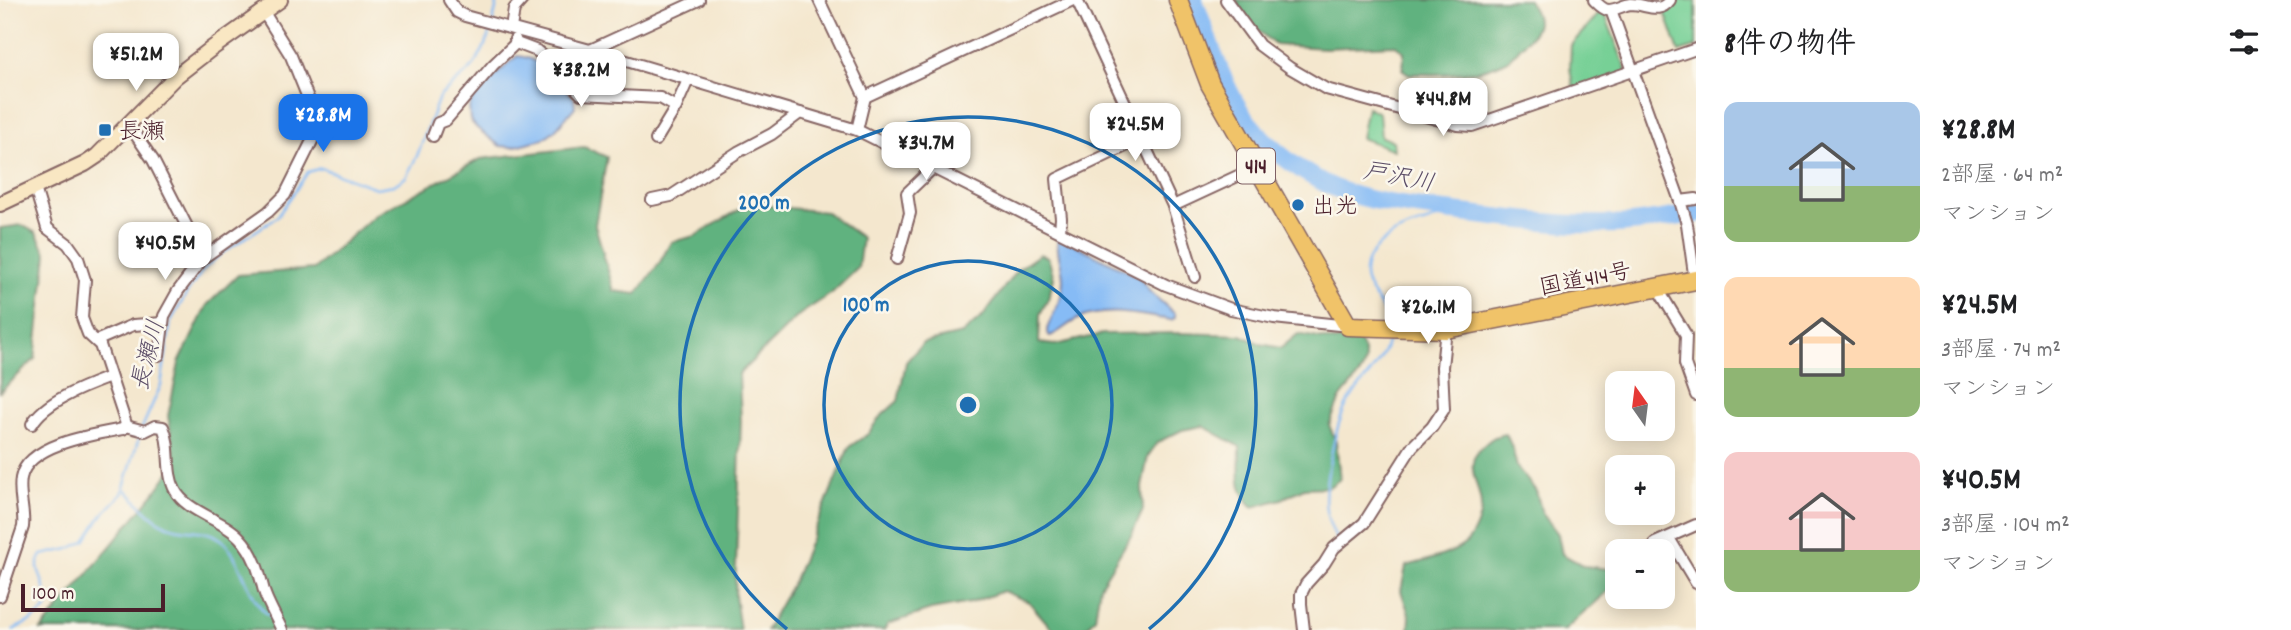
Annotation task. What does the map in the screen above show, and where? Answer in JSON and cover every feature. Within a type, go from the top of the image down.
[{"type":"highway","name":"414","points":[[1178,0],[1210,84],[1348,327]]},
{"type":"highway","name":"国道414号","points":[[1348,327],[1446,329],[1695,281]]},
{"type":"main road","points":[[0,204],[85,164],[129,125],[175,77],[280,0]]},
{"type":"street","points":[[449,0],[457,12],[485,22],[590,50],[858,130],[1166,285],[1231,309],[1274,318],[1348,327]]},
{"type":"street","points":[[522,0],[514,9],[509,28],[516,43],[543,56],[581,94],[660,98],[676,107]]},
{"type":"street","points":[[590,50],[699,0]]},
{"type":"street","points":[[820,0],[865,97],[858,130]]},
{"type":"street","points":[[865,97],[1075,0],[1172,206],[1195,276]]},
{"type":"street","points":[[1226,0],[1259,45],[1290,68],[1326,89],[1458,125],[1472,126],[1696,49]]},
{"type":"street","points":[[1594,0],[1603,9],[1611,10],[1633,4],[1658,8],[1670,0]]},
{"type":"street","points":[[1611,10],[1680,201],[1687,225],[1695,281]]},
{"type":"street","points":[[159,355],[163,323],[178,291],[203,258],[268,212],[285,195],[312,141],[314,118],[308,98],[290,56],[263,11]]},
{"type":"street","points":[[433,136],[438,124],[449,117],[493,65],[516,43]]},
{"type":"street","points":[[656,140],[676,107],[688,79]]},
{"type":"street","points":[[652,200],[671,196],[738,152],[772,134],[800,113]]},
{"type":"street","points":[[129,125],[153,160],[203,258]]},
{"type":"street","points":[[1060,231],[1057,178],[1140,139]]},
{"type":"street","points":[[1172,206],[1256,167]]},
{"type":"street","points":[[897,259],[911,213],[907,193],[933,169]]},
{"type":"street","points":[[36,188],[47,229],[68,244],[78,258],[85,280],[82,318],[88,334],[98,340],[126,426]]},
{"type":"street","points":[[1680,201],[1696,199]]},
{"type":"street","points":[[1658,289],[1686,335],[1685,364],[1696,395]]},
{"type":"street","points":[[98,340],[133,325],[163,323]]},
{"type":"street","points":[[1304,630],[1301,594],[1306,584],[1334,548],[1364,523],[1412,447],[1444,409],[1442,367],[1446,329]]},
{"type":"street","points":[[32,424],[37,416],[66,395],[110,377]]},
{"type":"street","points":[[0,596],[23,527],[20,481],[26,467],[37,454],[85,436],[123,429],[126,426],[141,430],[159,425],[165,430],[172,481],[178,495],[229,528],[250,550],[261,575],[264,593],[282,630]]},
{"type":"street","points":[[1664,539],[1696,525]]},
{"type":"street","points":[[1669,537],[1696,583]]},
{"type":"green space","points":[[1235,0],[1528,0],[1537,22],[1534,32],[1513,55],[1495,66],[1458,74],[1409,74],[1403,70],[1404,52],[1396,45],[1325,48],[1275,45],[1252,25]]},
{"type":"green space","points":[[1670,0],[1696,0],[1696,47],[1679,52],[1665,12]]},
{"type":"green space","points":[[1603,9],[1627,72],[1574,92],[1570,68],[1571,45]]},
{"type":"green space","points":[[1367,107],[1379,113],[1381,137],[1393,141],[1394,150],[1361,138]]},
{"type":"green space","points":[[584,147],[607,157],[595,225],[614,291],[637,294],[671,242],[695,236],[742,208],[762,205],[826,212],[862,238],[858,268],[832,293],[799,315],[739,374],[741,421],[735,596],[740,630],[41,630],[176,463],[168,416],[179,363],[207,305],[238,275],[314,269],[375,215],[480,159]]},
{"type":"green space","points":[[22,225],[36,233],[47,254],[35,359],[0,392],[0,228]]},
{"type":"green space","points":[[1040,254],[1048,257],[1054,278],[1040,314],[1039,343],[1055,345],[1103,334],[1180,333],[1241,335],[1261,344],[1281,348],[1298,334],[1334,341],[1359,341],[1364,351],[1364,366],[1340,399],[1329,425],[1336,442],[1340,479],[1329,487],[1304,488],[1282,499],[1253,507],[1241,487],[1240,447],[1203,426],[1182,430],[1158,442],[1148,456],[1142,487],[1143,510],[1132,534],[1100,586],[1095,618],[1084,630],[1053,630],[1029,602],[1003,591],[970,603],[931,610],[888,624],[884,630],[766,630],[794,580],[849,447],[868,434],[879,418],[898,401],[906,362],[923,343],[962,334],[983,316],[1017,270]]},
{"type":"green space","points":[[1506,434],[1517,467],[1536,491],[1542,513],[1558,534],[1562,554],[1584,566],[1605,569],[1605,594],[1565,630],[1409,630],[1410,617],[1401,591],[1406,566],[1446,554],[1470,539],[1481,507],[1473,460],[1488,441]]},
{"type":"water","points":[[517,56],[526,57],[548,71],[574,98],[575,107],[555,130],[543,139],[512,147],[500,146],[470,120],[469,107],[475,94]]},
{"type":"water","points":[[1058,236],[1139,277],[1150,292],[1175,314],[1175,318],[1171,320],[1125,313],[1101,313],[1078,319],[1050,336],[1047,329],[1063,286]]},
{"type":"waterway","name":"長瀬川","points":[[493,21],[498,0]]},
{"type":"waterway","name":"戸沢川","points":[[1194,0],[1224,80],[1248,122],[1288,161],[1337,189],[1404,206],[1553,223],[1617,224],[1696,214]]},
{"type":"waterway","name":"長瀬川","points":[[142,428],[161,385],[171,321],[204,269],[221,254],[277,217],[308,172],[321,168],[376,188],[394,185],[406,177],[417,156],[439,97],[472,68],[492,27]]},
{"type":"waterway","points":[[1387,319],[1366,281],[1365,269],[1369,258],[1392,235],[1450,211]]},
{"type":"waterway","points":[[1337,541],[1328,518],[1325,500],[1334,440],[1347,404],[1378,363],[1388,335]]},
{"type":"waterway","name":"長瀬川","points":[[13,630],[38,616],[49,603],[38,568],[42,555],[69,549],[85,541],[102,515],[122,494],[140,434]]},
{"type":"waterway","points":[[126,490],[162,523],[178,529],[210,534],[224,542],[236,559],[256,601],[270,616]]},
{"type":"place","name":"長瀬","points":[[105,130]]},
{"type":"place","name":"出光","points":[[1298,205]]}]
